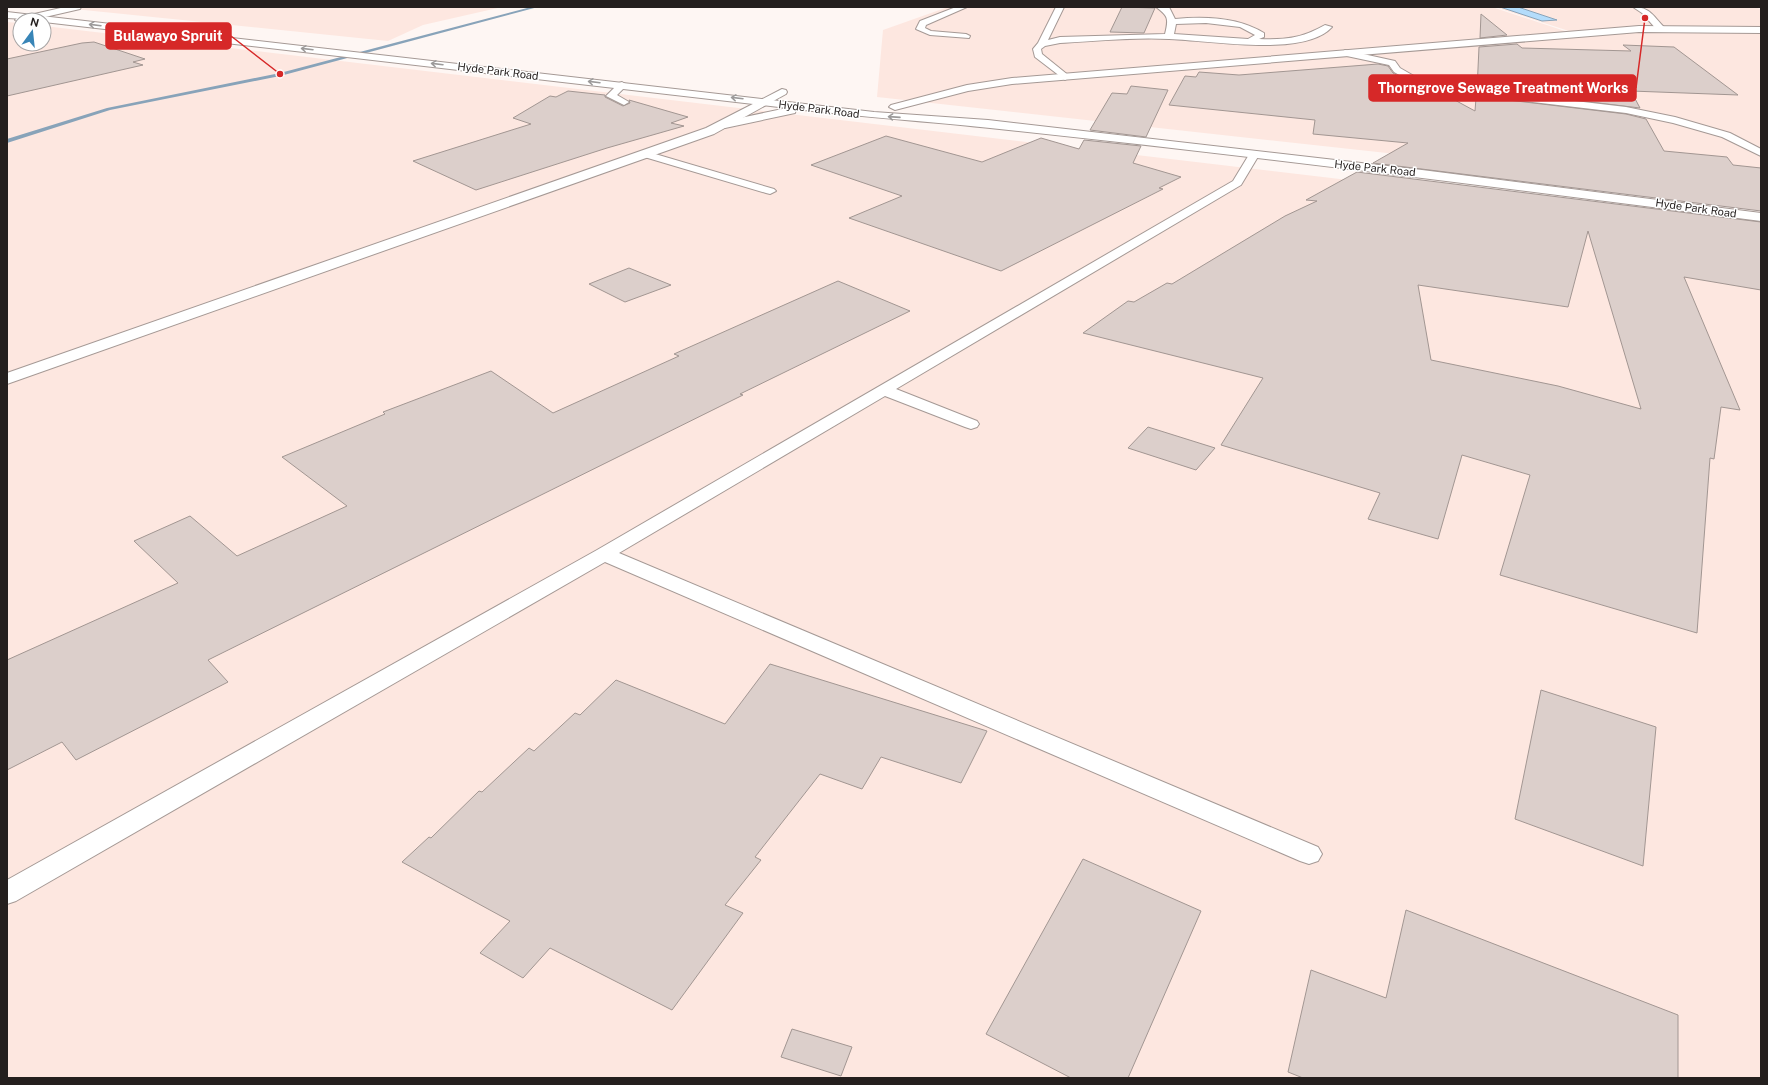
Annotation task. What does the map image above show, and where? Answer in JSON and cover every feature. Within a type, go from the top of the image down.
[{"type":"street","points":[[19,7],[177,25]]},
{"type":"street","points":[[52,14],[77,7]]},
{"type":"street","name":"Hyde Park Road","points":[[52,20],[713,95],[766,96],[820,108],[874,116],[988,124],[1430,174],[1761,217]]},
{"type":"street","points":[[895,107],[977,86],[1065,76],[1588,33],[1661,29],[1761,30]]},
{"type":"street","points":[[391,48],[407,50]]},
{"type":"street","points":[[638,87],[654,77]]},
{"type":"street","points":[[728,123],[766,96],[786,92]]},
{"type":"street","points":[[713,95],[728,123]]},
{"type":"street","name":"Hyde Park Road","points":[[872,104],[988,124]]},
{"type":"street","points":[[7,379],[645,154],[728,123],[792,111],[820,108]]},
{"type":"lane","points":[[963,7],[923,23],[920,28],[930,33],[966,36]]},
{"type":"lane","points":[[1060,7],[1042,44],[1037,49],[1038,55],[1065,76]]},
{"type":"lane","points":[[1160,7],[1166,9],[1172,22],[1169,36]]},
{"type":"lane","points":[[1637,7],[1645,10],[1661,29]]},
{"type":"lane","points":[[1172,22],[1221,22],[1254,30],[1261,35],[1247,41]]},
{"type":"lane","points":[[1042,44],[1060,40],[1169,36],[1247,41],[1294,40],[1310,37],[1328,27]]},
{"type":"lane","points":[[1345,53],[1392,63],[1396,70],[1438,94],[1491,94],[1626,110],[1675,120],[1726,135],[1761,153]]},
{"type":"lane","points":[[622,85],[611,96],[624,102]]},
{"type":"lane","points":[[645,154],[770,191]]},
{"type":"lane","points":[[7,893],[604,554],[1237,183],[1240,181],[1254,155]]},
{"type":"lane","points":[[884,390],[971,424]]},
{"type":"lane","points":[[604,554],[1309,854]]},
{"type":"shaded area","points":[[81,7],[502,7],[423,25],[388,41],[74,9]]},
{"type":"shaded area","points":[[948,7],[1492,7],[1580,36],[1663,30],[1761,32],[1761,208],[1396,154],[877,97],[883,30]]},
{"type":"shaded area","points":[[1495,7],[1753,7],[1761,9],[1761,29],[1572,32]]},
{"type":"shaded area","points":[[7,22],[12,22],[12,52],[52,52],[52,27],[1535,202],[1761,236],[1761,1078],[7,1078]]},
{"type":"water","points":[[1500,7],[1518,7],[1557,20],[1542,21]]},
{"type":"building","points":[[1122,7],[1155,8],[1144,33],[1110,32]]},
{"type":"building","points":[[1481,14],[1507,35],[1480,38]]},
{"type":"building","points":[[94,42],[145,59],[133,62],[143,65],[7,96],[7,59],[40,52],[52,52],[52,49]]},
{"type":"building","points":[[1517,44],[1522,48],[1631,51],[1623,45],[1674,47],[1738,95],[1631,91],[1640,108],[1491,90],[1477,90],[1479,47]]},
{"type":"building","points":[[1378,64],[1388,66],[1393,73],[1437,98],[1451,98],[1475,111],[1476,98],[1491,98],[1626,114],[1646,119],[1664,151],[1727,157],[1733,165],[1761,168],[1761,211],[1373,163],[1408,143],[1313,134],[1315,120],[1169,105],[1185,76],[1196,77],[1199,72],[1239,75]]},
{"type":"building","points":[[1131,86],[1168,90],[1146,137],[1090,130],[1112,93],[1127,94]]},
{"type":"building","points":[[568,91],[605,95],[605,97],[623,106],[630,103],[629,100],[688,117],[671,123],[684,126],[607,148],[476,190],[413,161],[531,124],[513,118],[550,96],[556,97]]},
{"type":"building","points":[[886,136],[982,162],[1041,138],[1079,149],[1084,140],[1141,146],[1133,163],[1181,177],[1159,188],[1163,189],[1001,271],[849,218],[902,196],[811,165]]},
{"type":"building","points":[[1357,172],[1761,222],[1761,290],[1684,277],[1740,410],[1721,407],[1714,459],[1710,458],[1697,633],[1500,575],[1530,475],[1462,455],[1438,539],[1368,519],[1380,493],[1221,445],[1263,378],[1083,333],[1128,301],[1134,302],[1167,283],[1172,284],[1285,216],[1317,201],[1306,200]],"holes":[[[1588,231],[1641,409],[1558,386],[1431,360],[1418,285],[1568,307]]]},
{"type":"building","points":[[629,268],[671,285],[625,302],[589,284]]},
{"type":"building","points":[[838,281],[910,311],[740,394],[743,395],[208,660],[228,682],[76,760],[62,742],[7,770],[7,660],[178,583],[134,541],[190,516],[237,556],[347,506],[282,457],[385,414],[383,412],[491,371],[553,413],[679,356],[674,354]]},
{"type":"building","points":[[1148,427],[1215,448],[1196,470],[1128,448]]},
{"type":"building","points":[[770,664],[987,731],[961,783],[881,757],[862,789],[820,774],[755,857],[761,860],[725,905],[743,913],[672,1010],[550,948],[523,978],[480,953],[510,921],[402,862],[429,837],[431,838],[479,791],[482,792],[529,748],[534,751],[575,713],[580,715],[616,680],[725,724]]},
{"type":"building","points":[[1541,690],[1656,727],[1643,866],[1515,819]]},
{"type":"building","points":[[1083,859],[1201,911],[1128,1078],[1071,1078],[986,1034]]},
{"type":"building","points":[[1406,910],[1678,1015],[1678,1078],[1303,1078],[1288,1072],[1311,970],[1386,998]]},
{"type":"building","points":[[792,1029],[852,1047],[841,1076],[781,1057]]},
{"type":"waterway","points":[[7,141],[109,109],[280,74],[536,7]]},
{"type":"place","name":"Thorngrove Sewage Treatment Works","points":[[1645,18]]},
{"type":"place","name":"Bulawayo Spruit","points":[[280,74]]}]
